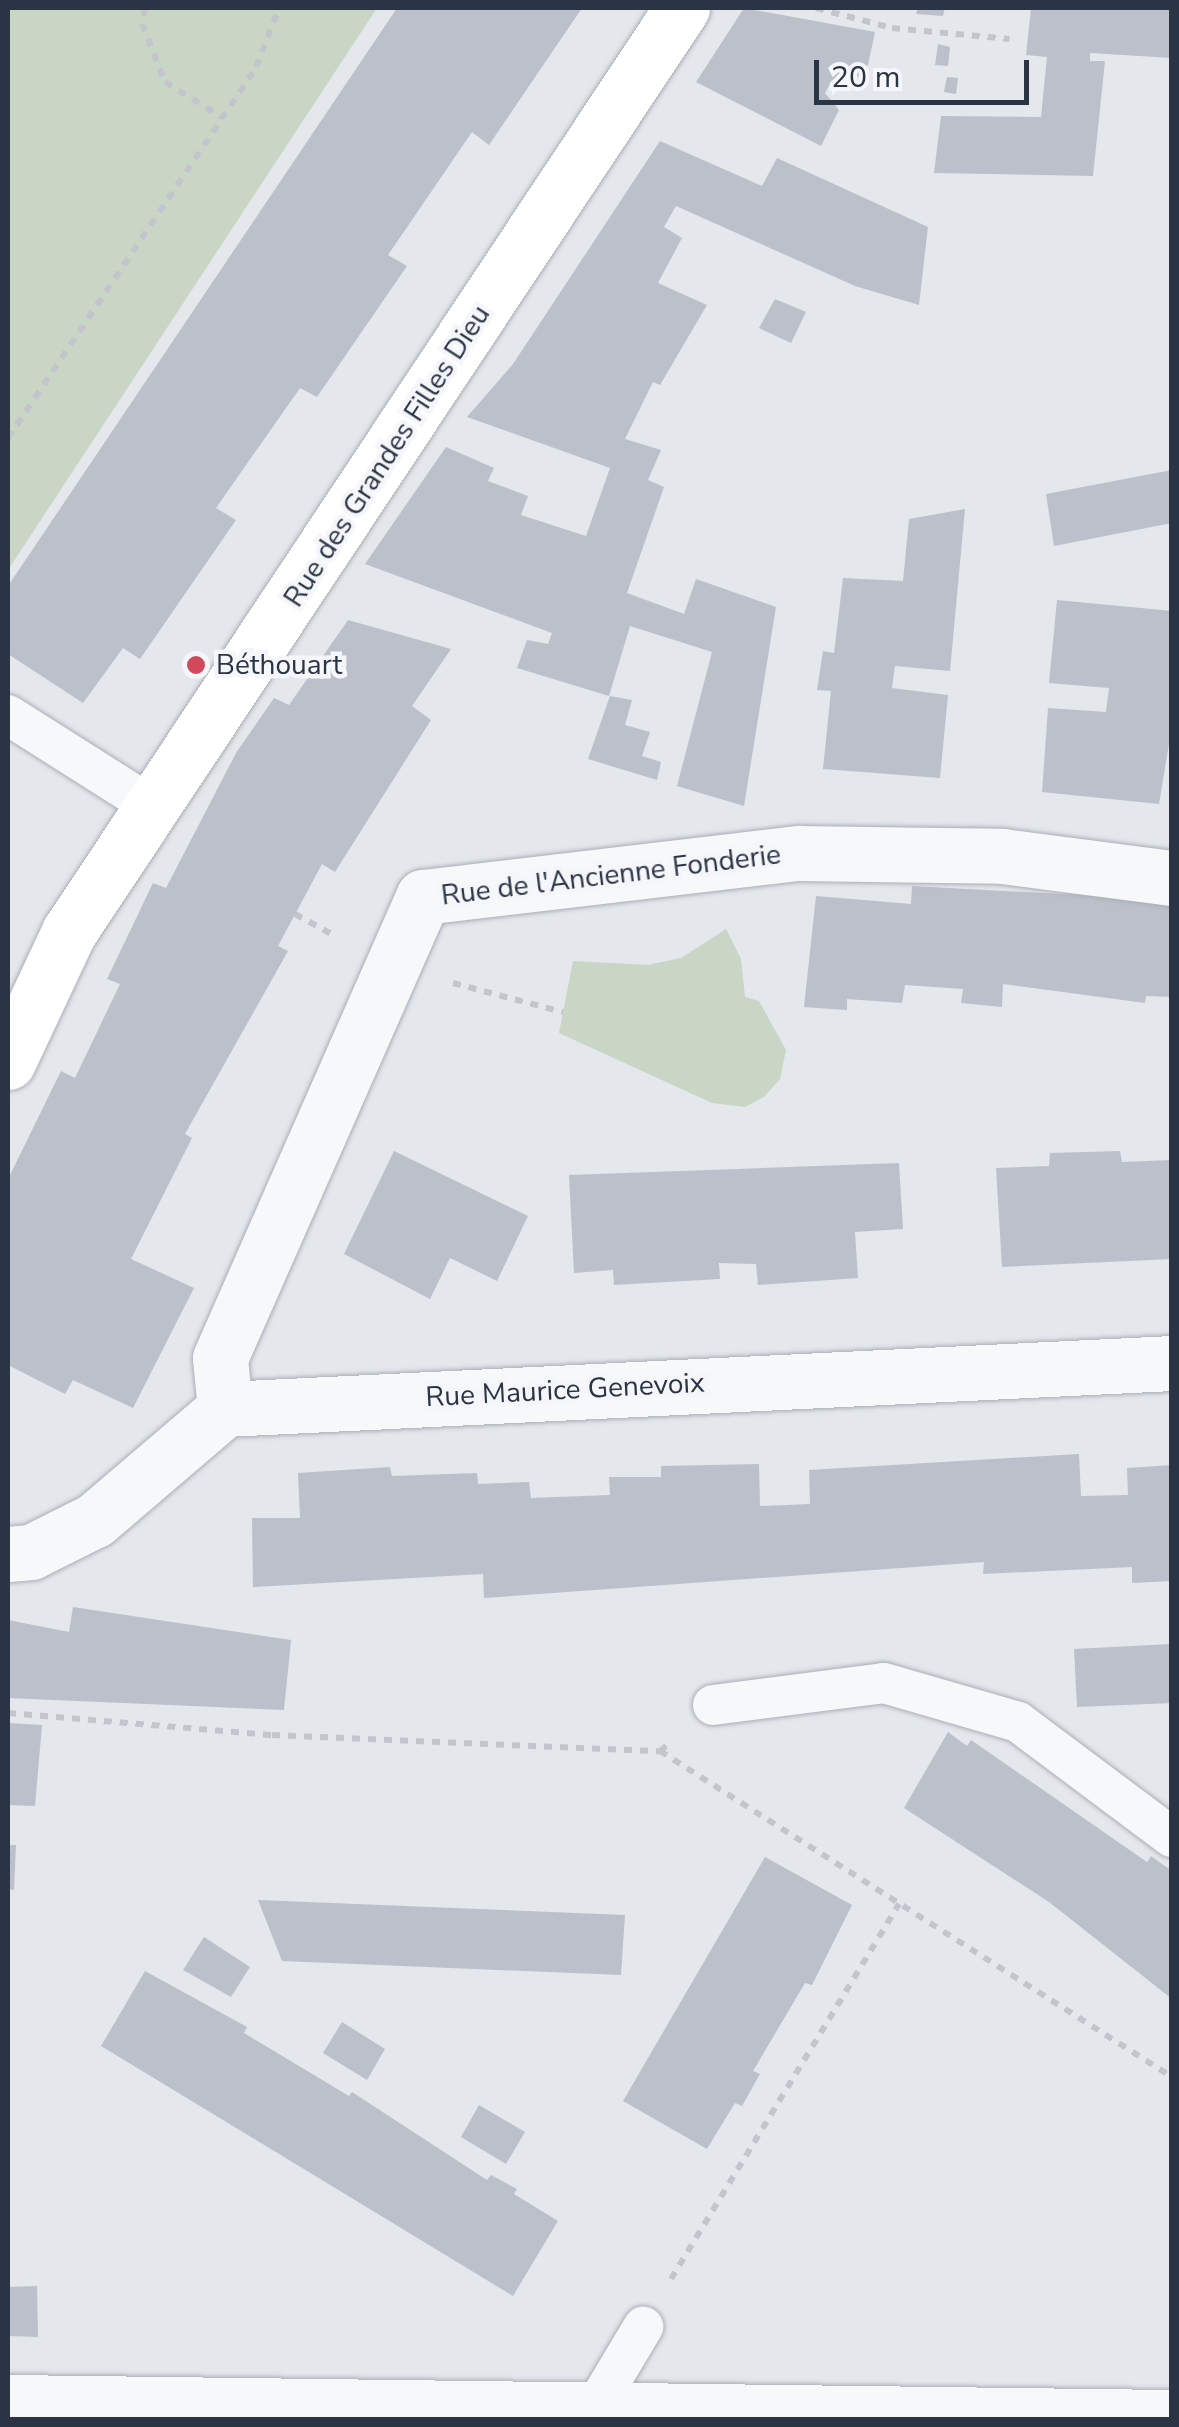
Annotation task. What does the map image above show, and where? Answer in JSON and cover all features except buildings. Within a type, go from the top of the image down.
[{"type":"main road","name":"Rue des Grandes Filles Dieu","points":[[8,1062],[69,932],[156,809],[682,8]]},
{"type":"street","name":"Rue de l'Ancienne Fonderie","points":[[225,1409],[220,1358],[424,897],[754,858],[1002,856],[1172,878]]},
{"type":"street","name":"Rue Maurice Genevoix","points":[[225,1409],[1172,1363]]},
{"type":"street","points":[[8,1554],[31,1552],[96,1520],[225,1409]]},
{"type":"street","points":[[8,2402],[1172,2417]]},
{"type":"lane","points":[[8,715],[156,809]]},
{"type":"lane","points":[[713,1705],[884,1684],[1018,1722],[1172,1837]]},
{"type":"lane","points":[[594,2409],[642,2327]]},
{"type":"path","points":[[145,8],[142,24],[165,82],[222,117]]},
{"type":"path","points":[[8,438],[256,67],[279,8]]},
{"type":"path","points":[[816,8],[892,28],[1009,38]]},
{"type":"path","points":[[392,967],[563,1012]]},
{"type":"path","points":[[660,1752],[713,1705]]},
{"type":"path","points":[[8,1713],[272,1735],[660,1752],[1172,2077]]},
{"type":"path","points":[[642,2327],[899,1904]]},
{"type":"green space","points":[[8,8],[377,8],[8,570]]},
{"type":"green space","points":[[726,929],[741,959],[745,997],[759,1001],[786,1050],[780,1079],[764,1097],[745,1107],[712,1103],[559,1033],[573,961],[648,965],[681,958]]},
{"type":"place","name":"Béthouart","points":[[196,665]]}]
